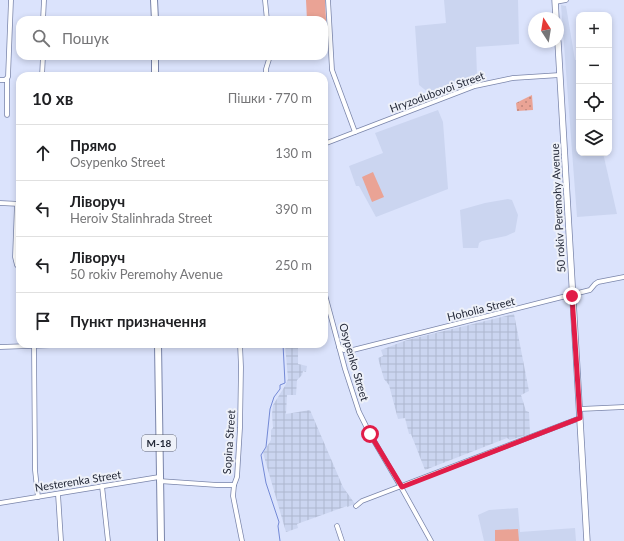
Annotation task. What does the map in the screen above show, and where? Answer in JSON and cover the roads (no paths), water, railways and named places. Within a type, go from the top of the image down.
[{"type":"highway","points":[[154,0],[154,16]]},
{"type":"highway","points":[[155,60],[155,72]]},
{"type":"highway","name":"М-18","points":[[158,348],[161,541]]},
{"type":"main road","points":[[555,1],[556,12]]},
{"type":"main road","name":"50 rokiv Peremohy Avenue","points":[[558,48],[587,541]]},
{"type":"street","points":[[7,115],[7,79],[11,0]]},
{"type":"street","points":[[43,16],[44,0]]},
{"type":"street","points":[[265,0],[267,16]]},
{"type":"street","points":[[328,0],[332,70],[355,132]]},
{"type":"street","points":[[555,1],[566,0]]},
{"type":"street","points":[[42,60],[42,72]]},
{"type":"street","points":[[266,72],[269,60]]},
{"type":"street","name":"Hryzodubovoi Street","points":[[328,142],[475,86],[513,78],[560,75]]},
{"type":"street","points":[[0,80],[7,79]]},
{"type":"street","points":[[0,203],[16,204]]},
{"type":"street","points":[[16,244],[16,261]]},
{"type":"street","name":"Hoholia Street","points":[[340,347],[349,351],[572,295],[590,290],[598,282],[624,278]]},
{"type":"street","name":"Osypenko Street","points":[[328,305],[351,391],[359,412],[431,541]]},
{"type":"street","points":[[0,347],[16,346]]},
{"type":"street","points":[[34,348],[35,470],[38,497]]},
{"type":"street","name":"Sopina Street","points":[[240,348],[240,428],[237,476],[233,496],[242,541]]},
{"type":"street","points":[[580,409],[624,407]]},
{"type":"street","points":[[356,506],[362,501],[580,418]]},
{"type":"street","name":"Nesterenka Street","points":[[0,503],[102,486],[159,479],[217,485],[234,485]]},
{"type":"street","points":[[102,486],[108,541]]},
{"type":"street","points":[[58,494],[61,541]]},
{"type":"street","points":[[337,526],[342,541]]},
{"type":"waterway","points":[[280,541],[278,526],[279,522],[266,483],[261,455],[266,447],[270,409],[274,397],[280,389],[280,385],[285,383],[283,348]]}]
